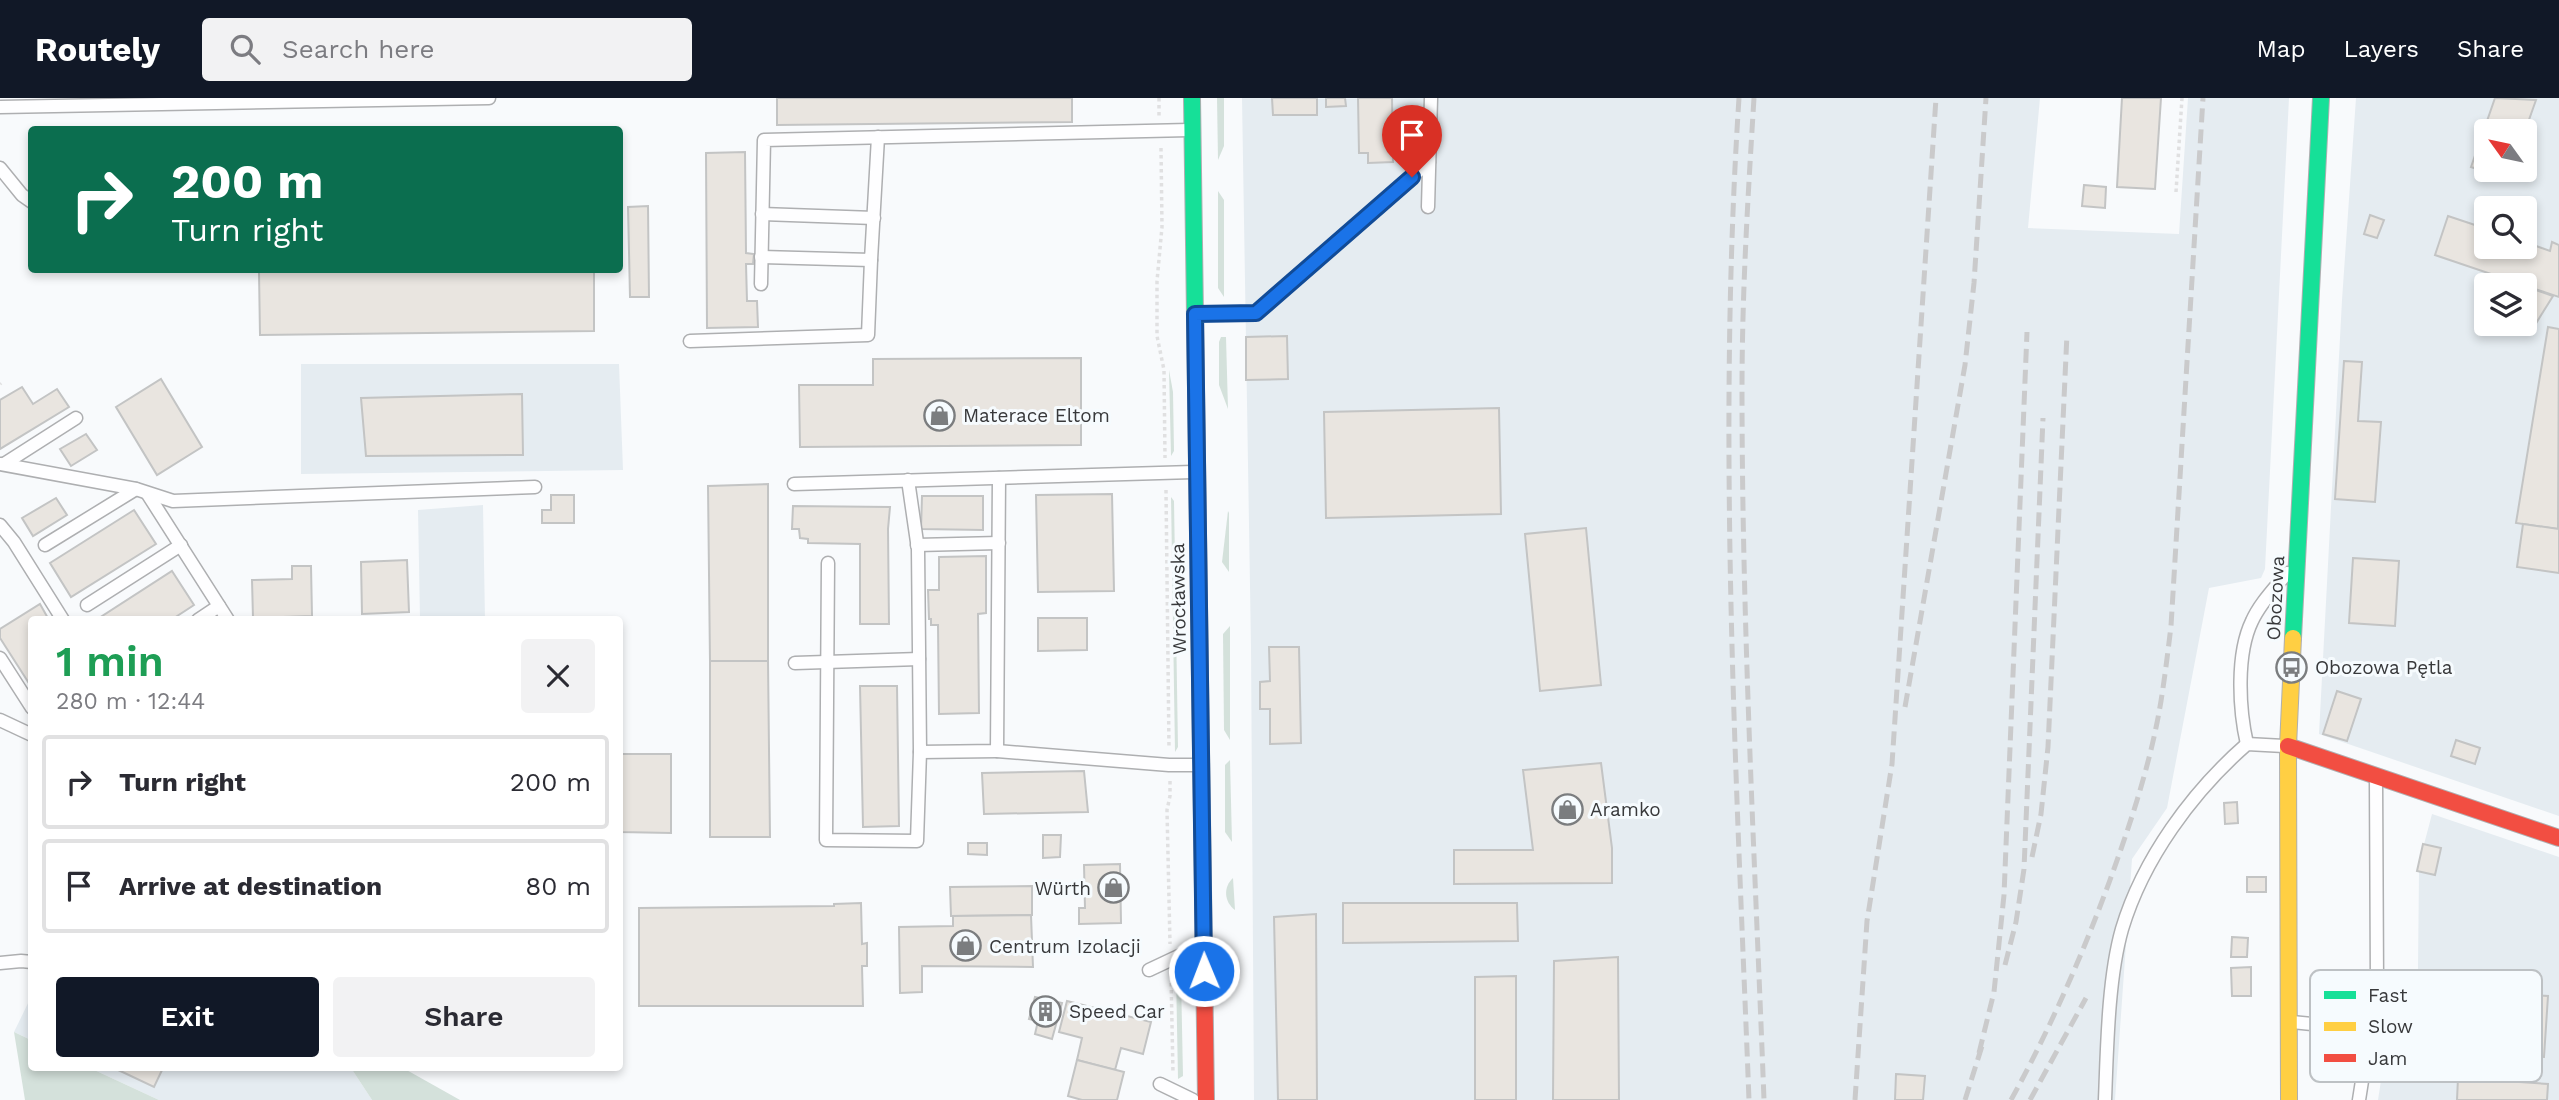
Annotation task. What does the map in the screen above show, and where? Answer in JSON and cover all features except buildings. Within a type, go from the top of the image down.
[{"type":"street","name":"Wrocławska","points":[[1192,98],[1206,1100]]},
{"type":"street","name":"Obozowa","points":[[2289,1100],[2288,746],[2321,98]]},
{"type":"street","points":[[2288,746],[2559,838]]},
{"type":"lane","points":[[0,107],[489,98]]},
{"type":"lane","points":[[1428,207],[1431,98]]},
{"type":"lane","points":[[761,284],[764,140],[1193,130]]},
{"type":"lane","points":[[690,341],[868,335],[878,137]]},
{"type":"lane","points":[[1195,314],[1256,313],[1429,162]]},
{"type":"lane","points":[[0,168],[28,199]]},
{"type":"lane","points":[[762,214],[874,218]]},
{"type":"lane","points":[[761,257],[871,260]]},
{"type":"lane","points":[[2,464],[76,418]]},
{"type":"lane","points":[[2,464],[141,491],[173,501],[536,487]]},
{"type":"lane","points":[[794,484],[1197,472]]},
{"type":"lane","points":[[997,751],[999,478]]},
{"type":"lane","points":[[828,563],[826,840],[917,841],[920,752],[917,545],[908,481]]},
{"type":"lane","points":[[141,491],[181,545],[225,616]]},
{"type":"lane","points":[[45,545],[141,491]]},
{"type":"lane","points":[[0,525],[60,616]]},
{"type":"lane","points":[[917,545],[999,543]]},
{"type":"lane","points":[[87,605],[181,545]]},
{"type":"lane","points":[[2247,744],[2241,702],[2246,634],[2259,607],[2298,560]]},
{"type":"lane","points":[[31,569],[39,592],[53,616]]},
{"type":"lane","points":[[204,616],[219,606]]},
{"type":"lane","points":[[0,658],[28,702]]},
{"type":"lane","points":[[795,663],[919,659]]},
{"type":"lane","points":[[0,720],[28,733]]},
{"type":"lane","points":[[2105,1100],[2117,954],[2128,911],[2165,841],[2188,806],[2210,780],[2247,744],[2288,746]]},
{"type":"lane","points":[[920,752],[997,751],[1170,765],[1202,765]]},
{"type":"lane","points":[[2376,776],[2377,970]]},
{"type":"lane","points":[[1149,970],[1204,945]]},
{"type":"lane","points":[[0,963],[28,962]]},
{"type":"lane","points":[[2289,1022],[2310,1024]]},
{"type":"lane","points":[[2359,1100],[2362,1082]]},
{"type":"lane","points":[[1160,1084],[1193,1100]]},
{"type":"path","points":[[1159,98],[1162,227],[1157,281],[1157,336],[1164,370],[1170,765],[1167,810],[1173,1090]]},
{"type":"path","points":[[2176,192],[2182,98]]},
{"type":"shaded area","points":[[1217,98],[1224,98],[1224,146],[1218,160]]},
{"type":"shaded area","points":[[1242,98],[2040,98],[2028,228],[2179,234],[2188,98],[2289,98],[2265,569],[2261,578],[2209,588],[2167,808],[2132,859],[2115,1100],[1254,1100],[1251,647]]},
{"type":"shaded area","points":[[2356,98],[2559,98],[2559,816],[2319,734],[2342,300]]},
{"type":"shaded area","points":[[1218,191],[1224,200],[1224,297],[1218,288]]},
{"type":"shaded area","points":[[1221,337],[1226,337],[1228,409],[1219,385]]},
{"type":"shaded area","points":[[301,364],[619,364],[623,470],[301,474]]},
{"type":"shaded area","points":[[1169,370],[1173,392],[1174,451],[1171,456]]},
{"type":"shaded area","points":[[1171,497],[1174,501],[1178,747],[1175,752]]},
{"type":"shaded area","points":[[483,505],[485,616],[420,616],[418,510]]},
{"type":"shaded area","points":[[1228,511],[1229,513],[1229,572],[1222,562]]},
{"type":"shaded area","points":[[1230,626],[1230,740],[1224,730],[1223,634]]},
{"type":"shaded area","points":[[1230,760],[1232,842],[1225,832],[1225,765]]},
{"type":"shaded area","points":[[2432,814],[2559,857],[2559,1100],[2378,1100],[2381,1082],[2542,1082],[2542,970],[2418,970],[2417,871]]},
{"type":"shaded area","points":[[1233,878],[1235,910],[1226,894]]},
{"type":"shaded area","points":[[1176,973],[1181,977],[1183,1076],[1178,1079]]},
{"type":"shaded area","points":[[28,1003],[28,1039],[14,1032]]},
{"type":"shaded area","points":[[14,1032],[28,1039],[28,1071],[96,1071],[159,1100],[25,1100]]},
{"type":"shaded area","points":[[96,1071],[353,1071],[372,1100],[159,1100]]},
{"type":"shaded area","points":[[353,1071],[408,1071],[460,1100],[372,1100]]},
{"type":"railway","points":[[1739,98],[1729,348],[1729,474],[1734,724],[1749,1100]]},
{"type":"railway","points":[[1754,98],[1742,390],[1744,567],[1764,1100]]},
{"type":"railway","points":[[1855,1100],[1867,921],[1892,764],[1936,98]]},
{"type":"railway","points":[[1905,707],[1965,365],[1974,283],[1986,98]]},
{"type":"railway","points":[[2011,1100],[2052,1019],[2099,908],[2133,814],[2157,724],[2171,626],[2203,98]]},
{"type":"railway","points":[[1979,1053],[1994,992],[2004,895],[2027,332]]},
{"type":"railway","points":[[2032,857],[2041,814],[2048,747],[2067,334]]},
{"type":"railway","points":[[2005,965],[2016,922],[2024,869],[2043,418]]},
{"type":"railway","points":[[2030,1100],[2086,998]]},
{"type":"railway","points":[[1965,1100],[1982,1046]]},
{"type":"traffic: fast","points":[[1192,98],[1199,607]]},
{"type":"traffic: fast","points":[[2293,638],[2321,98]]},
{"type":"traffic: slow","points":[[2289,1100],[2288,746],[2293,638]]},
{"type":"traffic: jam","points":[[1199,607],[1206,1100]]},
{"type":"traffic: jam","points":[[2288,746],[2559,838]]},
{"type":"place","name":"Materace Eltom","points":[[940,415]]},
{"type":"place","name":"Obozowa Pętla","points":[[2292,667]]},
{"type":"place","name":"Aramko","points":[[1567,809]]},
{"type":"place","name":"Würth","points":[[1114,888]]},
{"type":"place","name":"Centrum Izolacji","points":[[966,946]]},
{"type":"place","name":"Speed Car","points":[[1046,1011]]},
{"type":"route","points":[[1204,971],[1195,314],[1256,313],[1412,177]]}]
